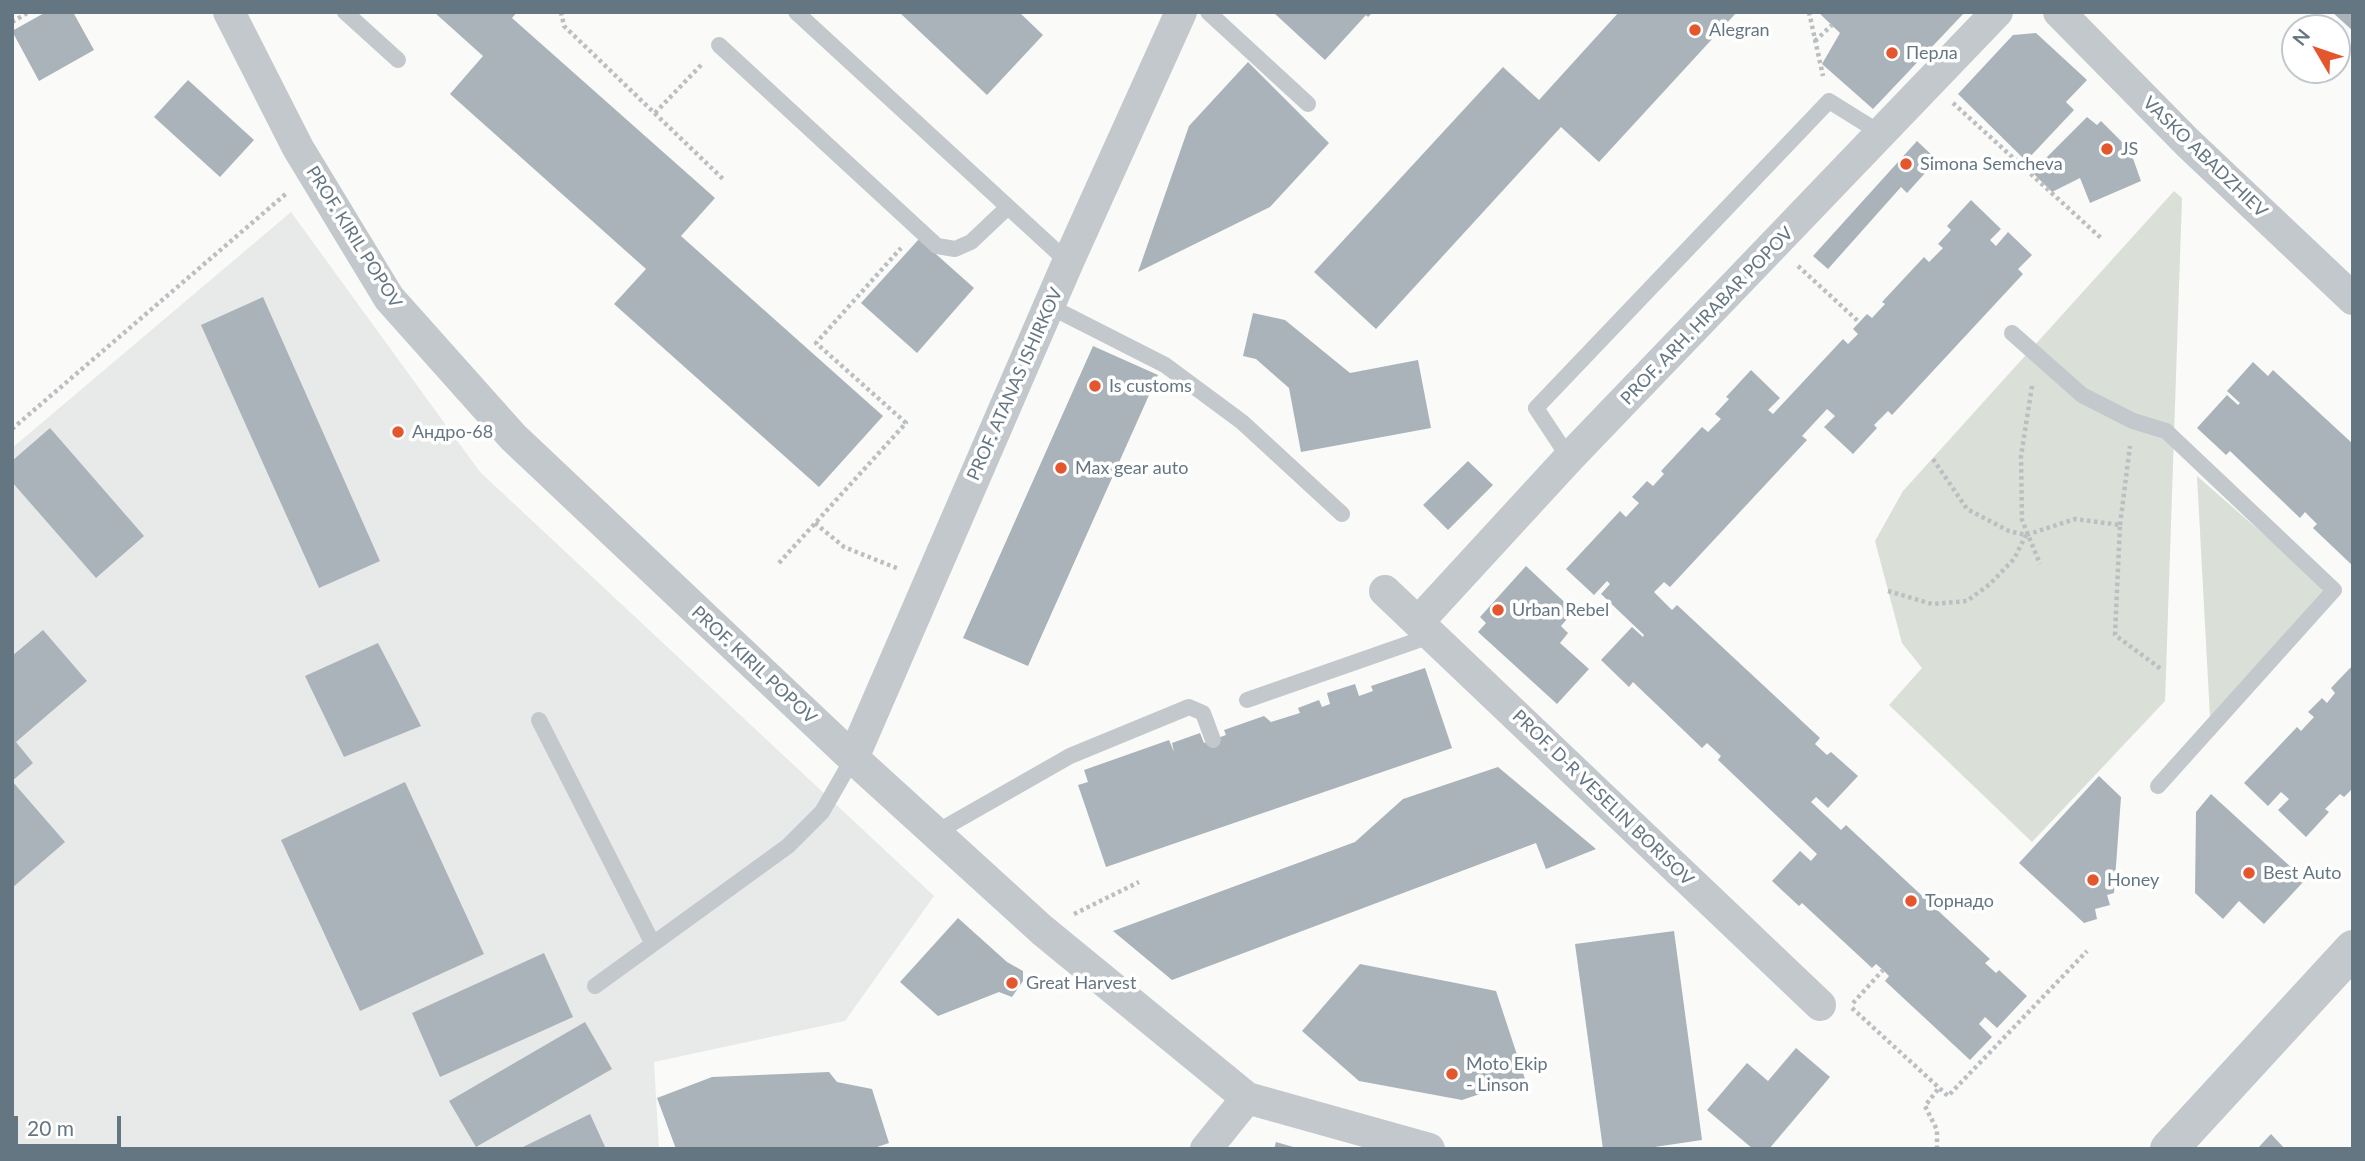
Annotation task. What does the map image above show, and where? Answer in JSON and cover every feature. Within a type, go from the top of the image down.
[{"type":"street","name":"PROF. KIRIL POPOV","points":[[229,12],[312,171],[389,298],[513,437],[853,758],[1042,930],[1247,1098],[1429,1149]]},
{"type":"street","name":"PROF. ATANAS ISHIRKOV","points":[[853,758],[1068,262],[1181,12]]},
{"type":"street","name":"PROF. ARH. HRABAR POPOV","points":[[1426,628],[1569,458],[1932,84],[1997,12]]},
{"type":"street","name":"VASKO ABADZHIEV","points":[[2059,12],[2188,143],[2353,299]]},
{"type":"street","name":"PROF. D-R VESELIN BORISOV","points":[[1385,591],[1835,1006]]},
{"type":"street","points":[[2169,1149],[2353,949]]},
{"type":"street","points":[[1206,1149],[1247,1098]]},
{"type":"lane","points":[[345,12],[398,60]]},
{"type":"lane","points":[[796,12],[1068,262]]},
{"type":"lane","points":[[1208,12],[1308,104]]},
{"type":"lane","points":[[719,45],[937,246],[955,249],[985,231],[1008,207]]},
{"type":"lane","points":[[1569,458],[1536,408],[1829,101],[1882,134]]},
{"type":"lane","points":[[1049,306],[1165,365],[1252,430],[1342,514]]},
{"type":"lane","points":[[2012,333],[2082,395],[2133,421],[2166,432],[2334,590],[2158,786]]},
{"type":"lane","points":[[1247,700],[1426,628]]},
{"type":"lane","points":[[935,833],[1070,756],[1189,707],[1203,713],[1213,740]]},
{"type":"lane","points":[[539,720],[653,944]]},
{"type":"lane","points":[[595,986],[788,846],[822,812],[853,758]]},
{"type":"path","points":[[12,22],[29,12]]},
{"type":"path","points":[[561,12],[564,26],[724,180]]},
{"type":"path","points":[[1809,12],[1829,101]]},
{"type":"path","points":[[1815,41],[1832,25]]},
{"type":"path","points":[[655,113],[719,45]]},
{"type":"path","points":[[1932,84],[2101,237]]},
{"type":"path","points":[[12,429],[312,171]]},
{"type":"path","points":[[779,563],[906,423],[816,343],[918,228]]},
{"type":"path","points":[[1776,245],[1859,322]]},
{"type":"path","points":[[2037,357],[2021,456],[2022,520],[2025,535],[2040,564]]},
{"type":"path","points":[[2133,421],[2120,525],[2115,635],[2161,669]]},
{"type":"path","points":[[1933,459],[1967,509],[2009,531],[2025,535],[2075,519],[2120,525]]},
{"type":"path","points":[[815,523],[844,547],[929,579]]},
{"type":"path","points":[[1888,590],[1932,604],[1967,601],[1990,584],[2014,559],[2025,535]]},
{"type":"path","points":[[1042,930],[1139,882]]},
{"type":"path","points":[[1867,1022],[1948,1096],[2087,951]]},
{"type":"path","points":[[1835,1006],[1883,970]]},
{"type":"path","points":[[1937,1149],[1937,1130],[1925,1106],[1939,1088]]},
{"type":"shaded area","points":[[2174,191],[2182,198],[2165,701],[2032,842],[1889,705],[1922,668],[1902,643],[1875,541],[1903,491]]},
{"type":"shaded area","points":[[291,212],[480,472],[934,896],[845,1021],[654,1062],[659,1149],[12,1149],[12,448]]},
{"type":"shaded area","points":[[2197,476],[2325,588],[2210,717]]},
{"type":"building","points":[[46,12],[73,12],[94,50],[39,81],[12,31]]},
{"type":"building","points":[[434,12],[517,12],[512,18],[715,198],[681,236],[883,416],[819,487],[614,304],[646,269],[450,94],[483,56]]},
{"type":"building","points":[[899,12],[1019,12],[1043,35],[987,95]]},
{"type":"building","points":[[1273,12],[1373,12],[1368,17],[1366,15],[1325,60]]},
{"type":"building","points":[[1619,12],[1737,12],[1599,162],[1561,127],[1376,329],[1314,272],[1503,67],[1539,100]]},
{"type":"building","points":[[1818,12],[1965,12],[1873,109],[1822,64],[1840,33]]},
{"type":"building","points":[[2332,12],[2353,12],[2353,31],[2351,14]]},
{"type":"building","points":[[2036,33],[2087,80],[2066,102],[2074,110],[2026,161],[1958,94],[2013,35]]},
{"type":"building","points":[[1248,62],[1329,143],[1270,207],[1138,272],[1189,126]]},
{"type":"building","points":[[188,80],[254,140],[220,177],[154,117]]},
{"type":"building","points":[[2087,117],[2097,125],[2101,121],[2126,146],[2120,151],[2125,156],[2130,150],[2141,181],[2090,203],[2080,178],[2052,192],[2032,172]]},
{"type":"building","points":[[1917,141],[1937,160],[1907,193],[1901,187],[1828,269],[1813,256]]},
{"type":"building","points":[[1971,200],[2001,229],[1990,240],[1996,246],[2008,232],[2032,255],[2018,269],[2023,274],[1892,415],[1888,411],[1874,425],[1877,428],[1853,454],[1824,427],[1835,416],[1827,409],[1802,436],[1807,440],[1670,587],[1664,582],[1654,592],[1672,610],[1677,605],[1820,738],[1815,744],[1827,755],[1831,752],[1858,776],[1828,808],[1816,797],[1811,802],[1841,830],[1846,825],[1990,959],[1985,963],[1996,973],[1999,970],[2027,996],[1997,1028],[1985,1017],[1979,1024],[1992,1037],[1970,1060],[1885,981],[1889,976],[1883,970],[1876,964],[1872,968],[1802,903],[1799,906],[1772,881],[1800,851],[1811,861],[1817,854],[1718,760],[1721,756],[1707,743],[1702,748],[1633,682],[1629,687],[1601,660],[1632,627],[1643,637],[1644,635],[1601,594],[1610,584],[1607,581],[1594,595],[1566,569],[1620,511],[1626,517],[1639,503],[1632,497],[1647,481],[1653,486],[1664,474],[1661,471],[1702,427],[1708,432],[1721,419],[1715,414],[1729,399],[1726,397],[1751,370],[1780,398],[1768,410],[1773,414],[1843,339],[1848,344],[1858,334],[1853,329],[1867,314],[1872,318],[1885,304],[1882,302],[1924,257],[1929,262],[1943,248],[1938,244],[1951,230],[1947,226]]},
{"type":"building","points":[[919,239],[974,288],[917,353],[861,303]]},
{"type":"building","points":[[263,297],[380,561],[319,588],[201,325]]},
{"type":"building","points":[[1253,313],[1285,320],[1350,373],[1418,360],[1431,428],[1301,452],[1289,388],[1256,359],[1243,356]]},
{"type":"building","points":[[1093,346],[1158,375],[1028,666],[963,638]]},
{"type":"building","points":[[2253,362],[2268,376],[2273,370],[2353,444],[2353,566],[2313,528],[2317,524],[2305,512],[2300,518],[2230,451],[2226,455],[2197,428],[2227,395],[2238,405],[2240,403],[2227,391]]},
{"type":"building","points":[[50,428],[144,536],[96,578],[12,482],[12,461]]},
{"type":"building","points":[[1468,461],[1493,485],[1448,530],[1423,505]]},
{"type":"building","points":[[1526,566],[1574,611],[1561,626],[1568,633],[1560,643],[1589,669],[1557,704],[1478,632],[1486,623],[1480,617]]},
{"type":"building","points":[[43,630],[87,681],[16,742],[33,763],[12,781],[12,656]]},
{"type":"building","points":[[378,643],[421,726],[344,757],[305,676]]},
{"type":"building","points":[[2353,665],[2353,788],[2344,797],[2340,794],[2325,809],[2329,812],[2306,837],[2278,810],[2289,799],[2281,792],[2268,806],[2244,783],[2297,727],[2301,731],[2314,717],[2308,712],[2322,698],[2327,703],[2335,693],[2331,688]]},
{"type":"building","points":[[1425,668],[1452,748],[1106,867],[1078,785],[1088,782],[1084,770],[1169,740],[1174,752],[1172,743],[1200,733],[1204,743],[1226,735],[1224,730],[1264,716],[1271,722],[1300,713],[1298,708],[1319,700],[1322,707],[1330,704],[1327,693],[1355,684],[1359,696],[1373,691],[1371,686]]},
{"type":"building","points":[[1498,767],[1596,849],[1546,869],[1536,843],[1172,980],[1113,931],[1355,842],[1403,799]]},
{"type":"building","points":[[2099,776],[2121,797],[2114,893],[2107,895],[2110,905],[2095,909],[2097,919],[2084,923],[2019,863]]},
{"type":"building","points":[[12,781],[65,842],[12,888]]},
{"type":"building","points":[[405,782],[484,954],[360,1011],[281,840]]},
{"type":"building","points":[[2211,794],[2305,880],[2264,924],[2239,901],[2223,919],[2195,893],[2196,812]]},
{"type":"building","points":[[958,918],[1007,962],[1023,971],[1023,981],[1012,997],[999,992],[938,1016],[900,982]]},
{"type":"building","points":[[1674,931],[1702,1140],[1641,1149],[1603,1149],[1575,944]]},
{"type":"building","points":[[544,953],[573,1017],[440,1077],[412,1013]]},
{"type":"building","points":[[1360,964],[1496,991],[1525,1079],[1462,1100],[1359,1081],[1302,1031]]},
{"type":"building","points":[[585,1022],[612,1069],[476,1147],[449,1101]]},
{"type":"building","points":[[1796,1048],[1830,1077],[1769,1149],[1753,1149],[1707,1110],[1747,1063],[1768,1081]]},
{"type":"building","points":[[829,1072],[837,1082],[872,1089],[889,1143],[871,1149],[676,1149],[657,1098],[712,1077]]},
{"type":"building","points":[[590,1114],[606,1149],[519,1149]]},
{"type":"building","points":[[2271,1134],[2285,1149],[2257,1149]]},
{"type":"building","points":[[1276,1142],[1297,1148],[1297,1149],[1274,1149]]},
{"type":"place","name":"Alegran","points":[[1695,30]]},
{"type":"place","name":"Перла","points":[[1892,53]]},
{"type":"place","name":"JS","points":[[2107,149]]},
{"type":"place","name":"Simona Semcheva","points":[[1906,164]]},
{"type":"place","name":"Is customs","points":[[1095,386]]},
{"type":"place","name":"Андро-68","points":[[398,432]]},
{"type":"place","name":"Max gear auto","points":[[1061,468]]},
{"type":"place","name":"Urban Rebel","points":[[1498,610]]},
{"type":"place","name":"Best Auto","points":[[2249,873]]},
{"type":"place","name":"Honey","points":[[2093,880]]},
{"type":"place","name":"Торнадо","points":[[1911,901]]},
{"type":"place","name":"Great Harvest","points":[[1012,983]]},
{"type":"place","name":"Moto Ekip - Linson","points":[[1452,1074]]}]
